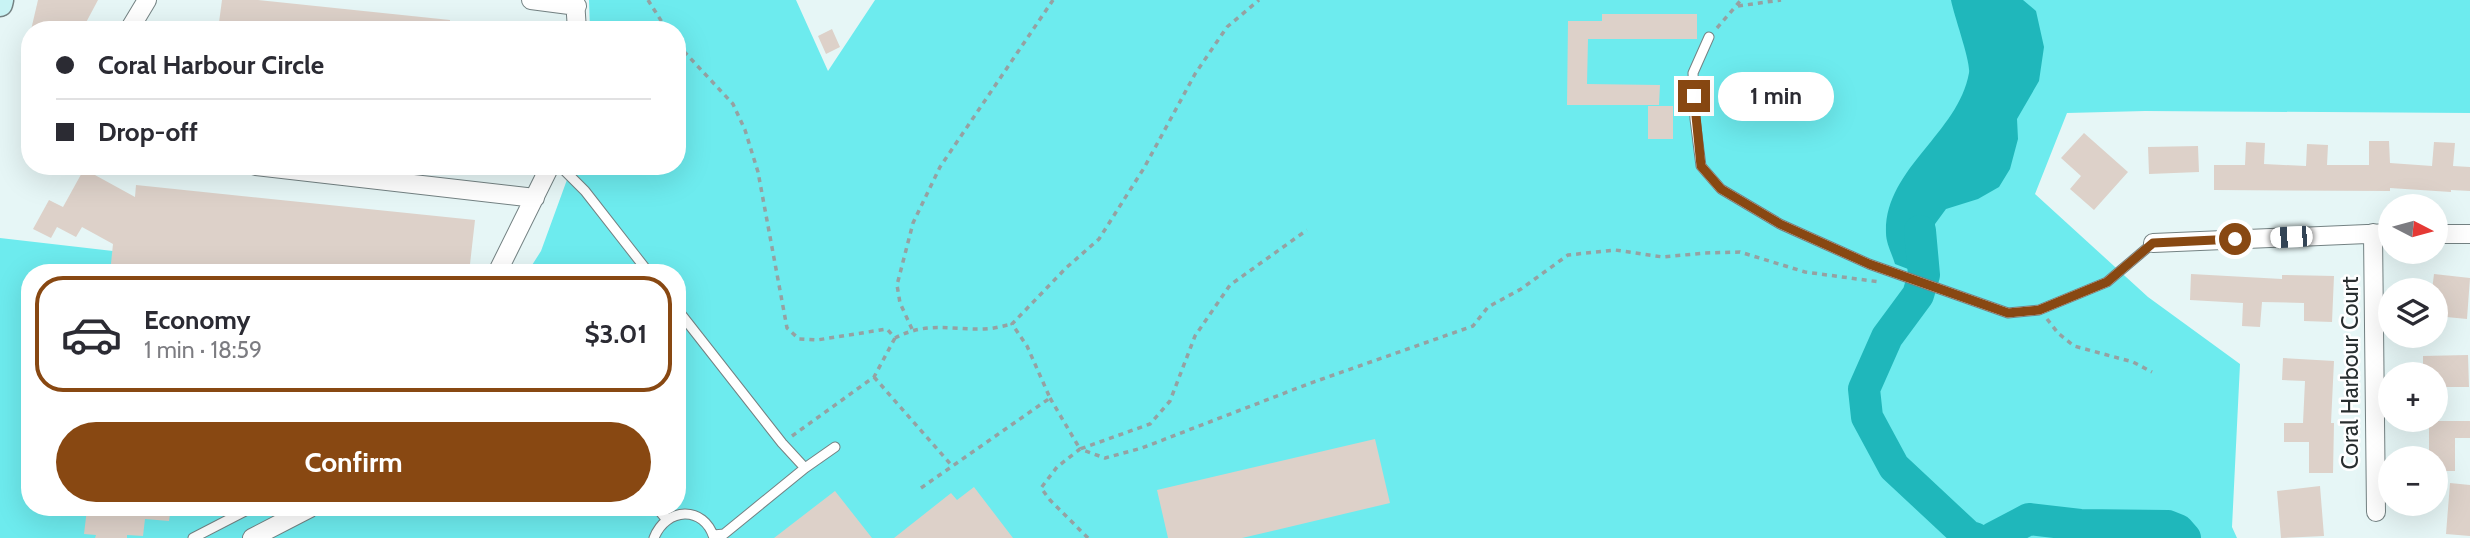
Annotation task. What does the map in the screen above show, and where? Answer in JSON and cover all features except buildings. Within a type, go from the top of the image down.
[{"type":"street","points":[[134,21],[147,0]]},
{"type":"street","points":[[531,0],[576,3],[577,21]]},
{"type":"street","points":[[334,175],[535,198]]},
{"type":"street","points":[[502,264],[546,175]]},
{"type":"street","points":[[2153,243],[2378,233]]},
{"type":"street","points":[[2448,234],[2470,234]]},
{"type":"street","name":"Coral Harbour Court","points":[[2376,512],[2381,264]]},
{"type":"street","points":[[252,538],[295,516]]},
{"type":"lane","points":[[1709,37],[1693,73],[1701,166],[1721,189],[1780,224],[1869,264],[2008,313],[2039,310],[2107,282],[2153,243]]},
{"type":"lane","points":[[569,175],[585,191],[642,264]]},
{"type":"lane","points":[[686,320],[782,443],[805,468]]},
{"type":"lane","points":[[686,513],[694,515],[709,526],[714,536],[724,534],[835,447]]},
{"type":"lane","points":[[193,538],[236,516]]},
{"type":"lane","points":[[654,538],[666,519],[675,516]]},
{"type":"path","points":[[648,0],[661,21]]},
{"type":"path","points":[[912,329],[900,303],[897,285],[913,223],[940,167],[1054,0]]},
{"type":"path","points":[[782,443],[874,377],[895,338],[912,329],[985,329],[1012,324],[1066,268],[1099,239],[1144,168],[1195,74],[1227,27],[1259,0]]},
{"type":"path","points":[[1709,37],[1741,0]]},
{"type":"path","points":[[1735,6],[1781,0]]},
{"type":"path","points":[[686,54],[733,104],[745,130],[758,172],[787,328],[799,340],[817,340],[887,329],[895,338]]},
{"type":"path","points":[[1088,538],[1041,488],[1057,467],[1080,449],[1150,424],[1170,401],[1195,336],[1230,285],[1307,230]]},
{"type":"path","points":[[1012,324],[1027,345],[1050,398],[1080,449],[1105,458],[1142,448],[1308,384],[1473,326],[1488,307],[1521,289],[1568,255],[1615,250],[1663,257],[1740,252],[1805,272],[1849,279],[1892,283],[1905,277]]},
{"type":"path","points":[[2039,310],[2058,333],[2074,346],[2133,362],[2151,372]]},
{"type":"path","points":[[874,377],[953,467]]},
{"type":"path","points":[[921,488],[1050,398]]},
{"type":"shaded area","points":[[589,0],[796,0],[828,71],[875,0],[2470,0],[2470,113],[2067,113],[2035,194],[2148,297],[2240,364],[2232,527],[2237,538],[0,538],[0,238],[226,264],[21,264],[21,516],[686,516],[686,264],[533,264],[541,251],[569,175],[686,175],[686,21],[590,21]]},
{"type":"shaded area","points":[[1951,0],[2023,0],[2036,11],[2044,47],[2039,81],[2017,119],[2018,139],[2010,169],[1999,187],[1978,199],[1946,209],[1935,224],[1937,268],[1929,277],[1895,264],[1886,233],[1889,210],[1897,190],[1908,170],[1951,115],[1962,95],[1969,73]]},
{"type":"waterway","points":[[1920,231],[1924,275],[1918,295],[1887,337],[1864,389],[1867,417],[1894,467],[1969,537],[1974,538]]},
{"type":"waterway","points":[[1993,538],[2029,519],[2080,525],[2168,526],[2178,530],[2185,538]]},
{"type":"route","points":[[1694,96],[1701,166],[1721,189],[1780,224],[1869,264],[2008,313],[2039,310],[2107,282],[2153,243],[2235,239]]}]
